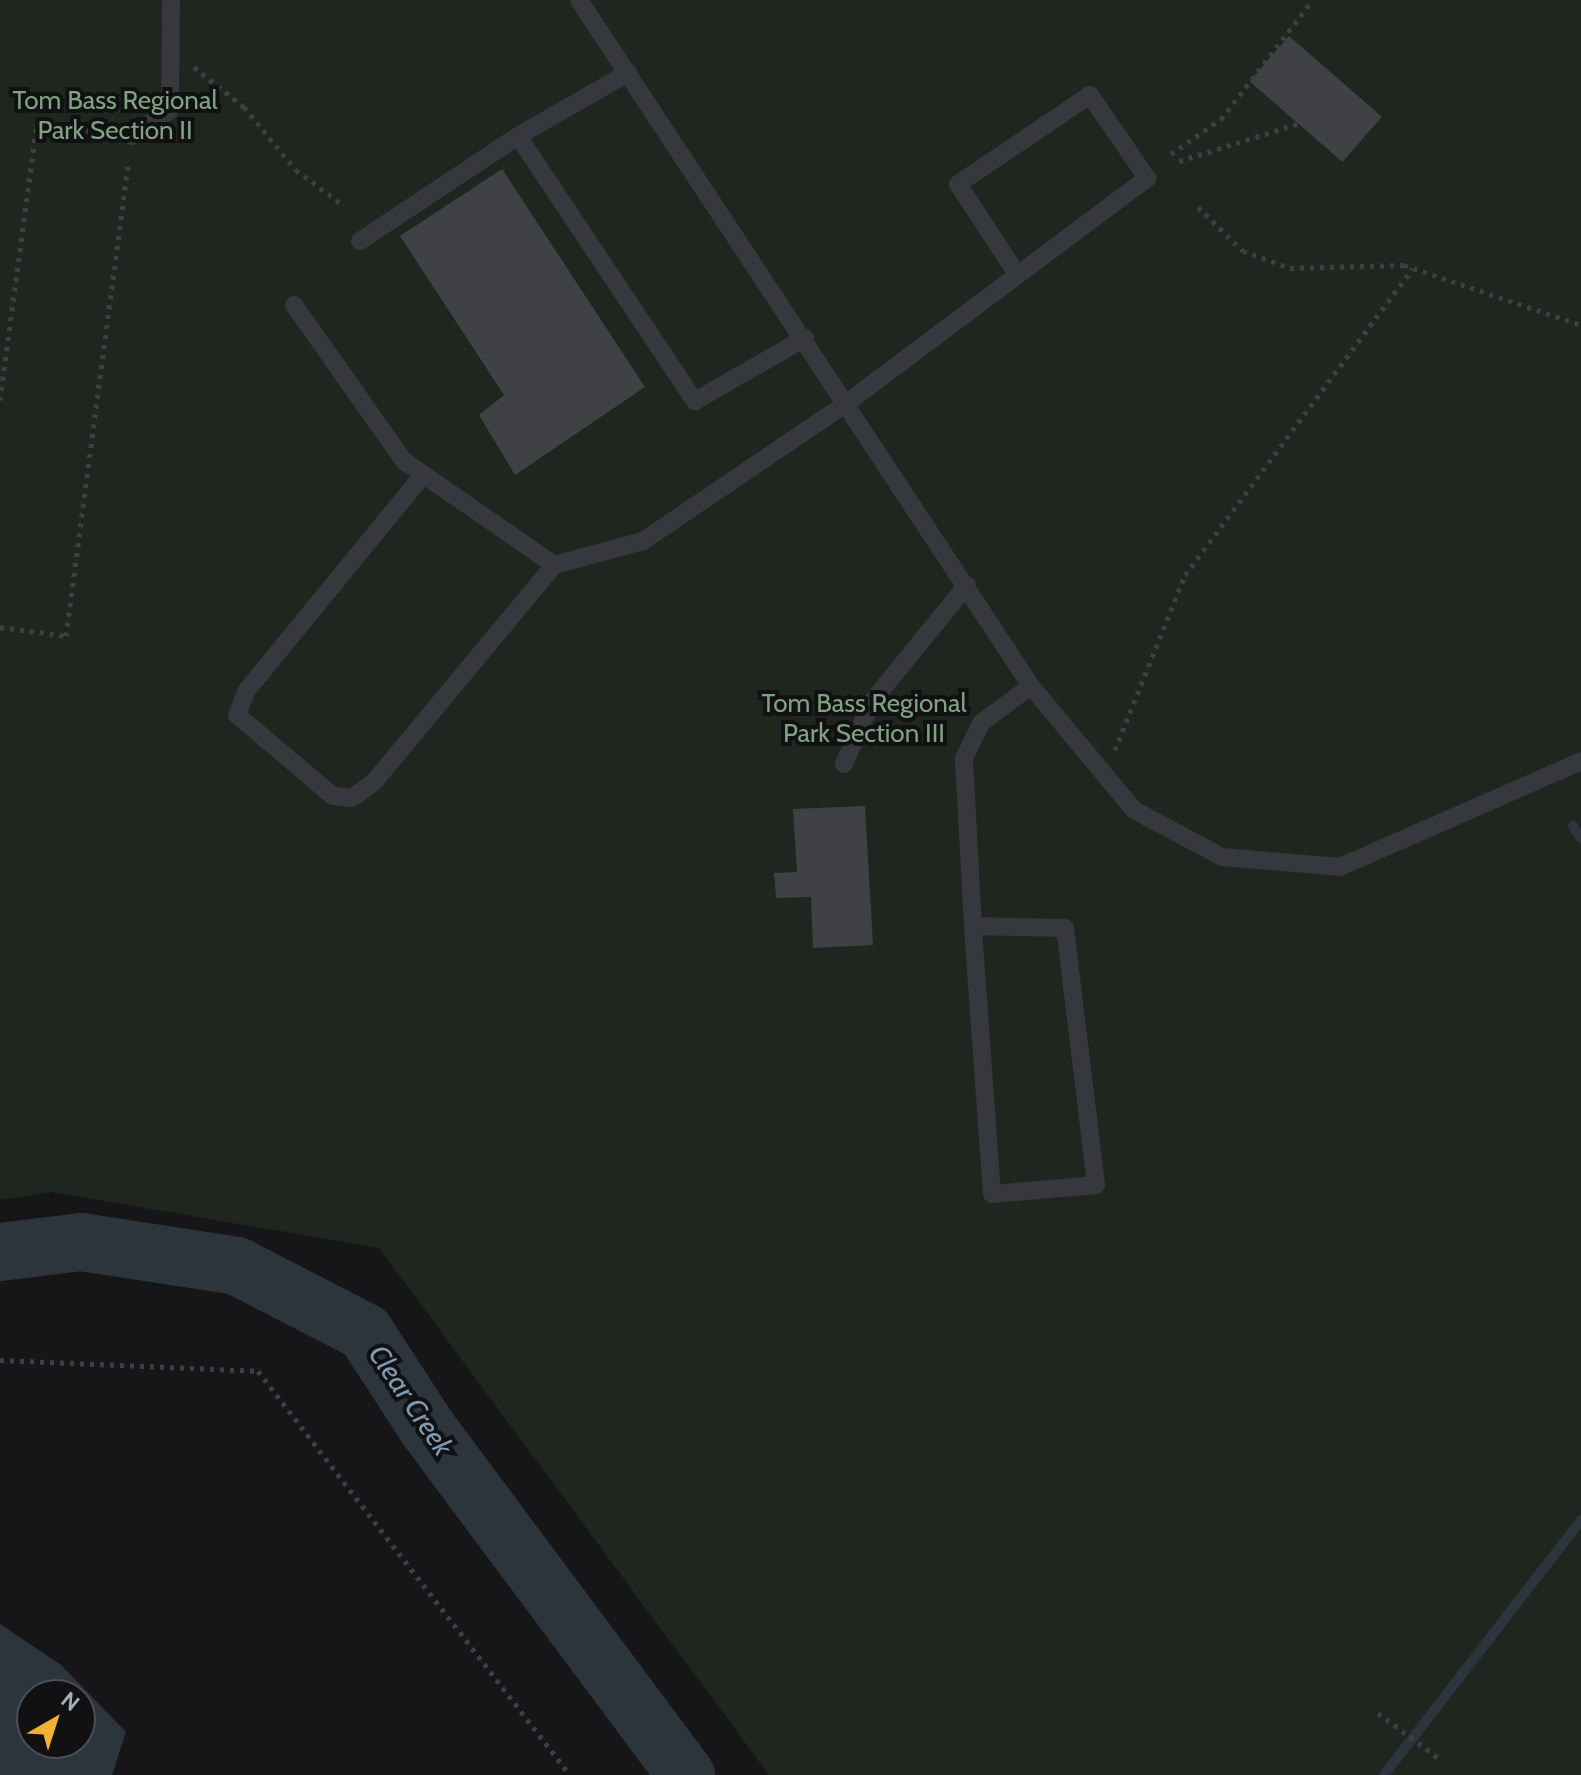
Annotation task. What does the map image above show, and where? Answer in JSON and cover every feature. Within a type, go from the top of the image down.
[{"type":"lane","points":[[132,136],[170,110],[171,0]]},
{"type":"lane","points":[[579,0],[848,402],[1031,686],[1134,810],[1222,857],[1340,867],[1581,761]]},
{"type":"lane","points":[[360,241],[518,136],[628,73]]},
{"type":"lane","points":[[423,475],[247,690],[237,715],[313,783],[352,798],[374,782],[554,565],[643,541],[848,402],[1015,271],[1147,178],[1090,95],[958,184],[1015,271]]},
{"type":"lane","points":[[518,136],[695,401],[805,338]]},
{"type":"lane","points":[[294,305],[372,421],[423,475],[554,565]]},
{"type":"lane","points":[[844,764],[871,703],[967,585]]},
{"type":"lane","points":[[973,926],[1065,928],[1096,1185],[992,1194],[973,926],[964,758],[981,723],[1031,686]]},
{"type":"path","points":[[1171,154],[1221,119],[1313,0]]},
{"type":"path","points":[[187,61],[244,107],[296,170],[339,202]]},
{"type":"path","points":[[0,400],[37,123],[132,136],[66,636],[0,627]]},
{"type":"path","points":[[1179,161],[1297,124]]},
{"type":"path","points":[[1198,207],[1243,251],[1290,268],[1413,268],[1581,325]]},
{"type":"path","points":[[1114,750],[1185,575],[1413,268]]},
{"type":"path","points":[[0,1360],[258,1371],[570,1775]]},
{"type":"path","points":[[1378,1713],[1441,1760]]},
{"type":"green space","name":"Tom Bass Regional Park Section III","points":[[0,0],[1581,0],[1581,1775],[769,1775],[379,1248],[52,1192],[0,1200]]},
{"type":"shaded area","points":[[0,1624],[61,1665],[75,1679],[16,1679],[16,1759],[96,1759],[96,1701],[126,1732],[112,1775],[0,1775]]},
{"type":"building","points":[[1289,36],[1382,117],[1342,162],[1250,81]]},
{"type":"building","points":[[502,169],[645,387],[515,475],[479,415],[504,395],[400,236]]},
{"type":"building","points":[[865,806],[873,945],[813,948],[811,897],[776,898],[774,873],[797,872],[793,809]]},
{"type":"waterway","points":[[1573,826],[1581,839]]},
{"type":"waterway","name":"Clear Creek","points":[[0,1252],[81,1242],[237,1266],[365,1332],[428,1429],[686,1775]]},
{"type":"waterway","points":[[1384,1775],[1581,1520]]},
{"type":"park label","name":"Tom Bass Regional Park Section II","points":[[115,116]]}]
